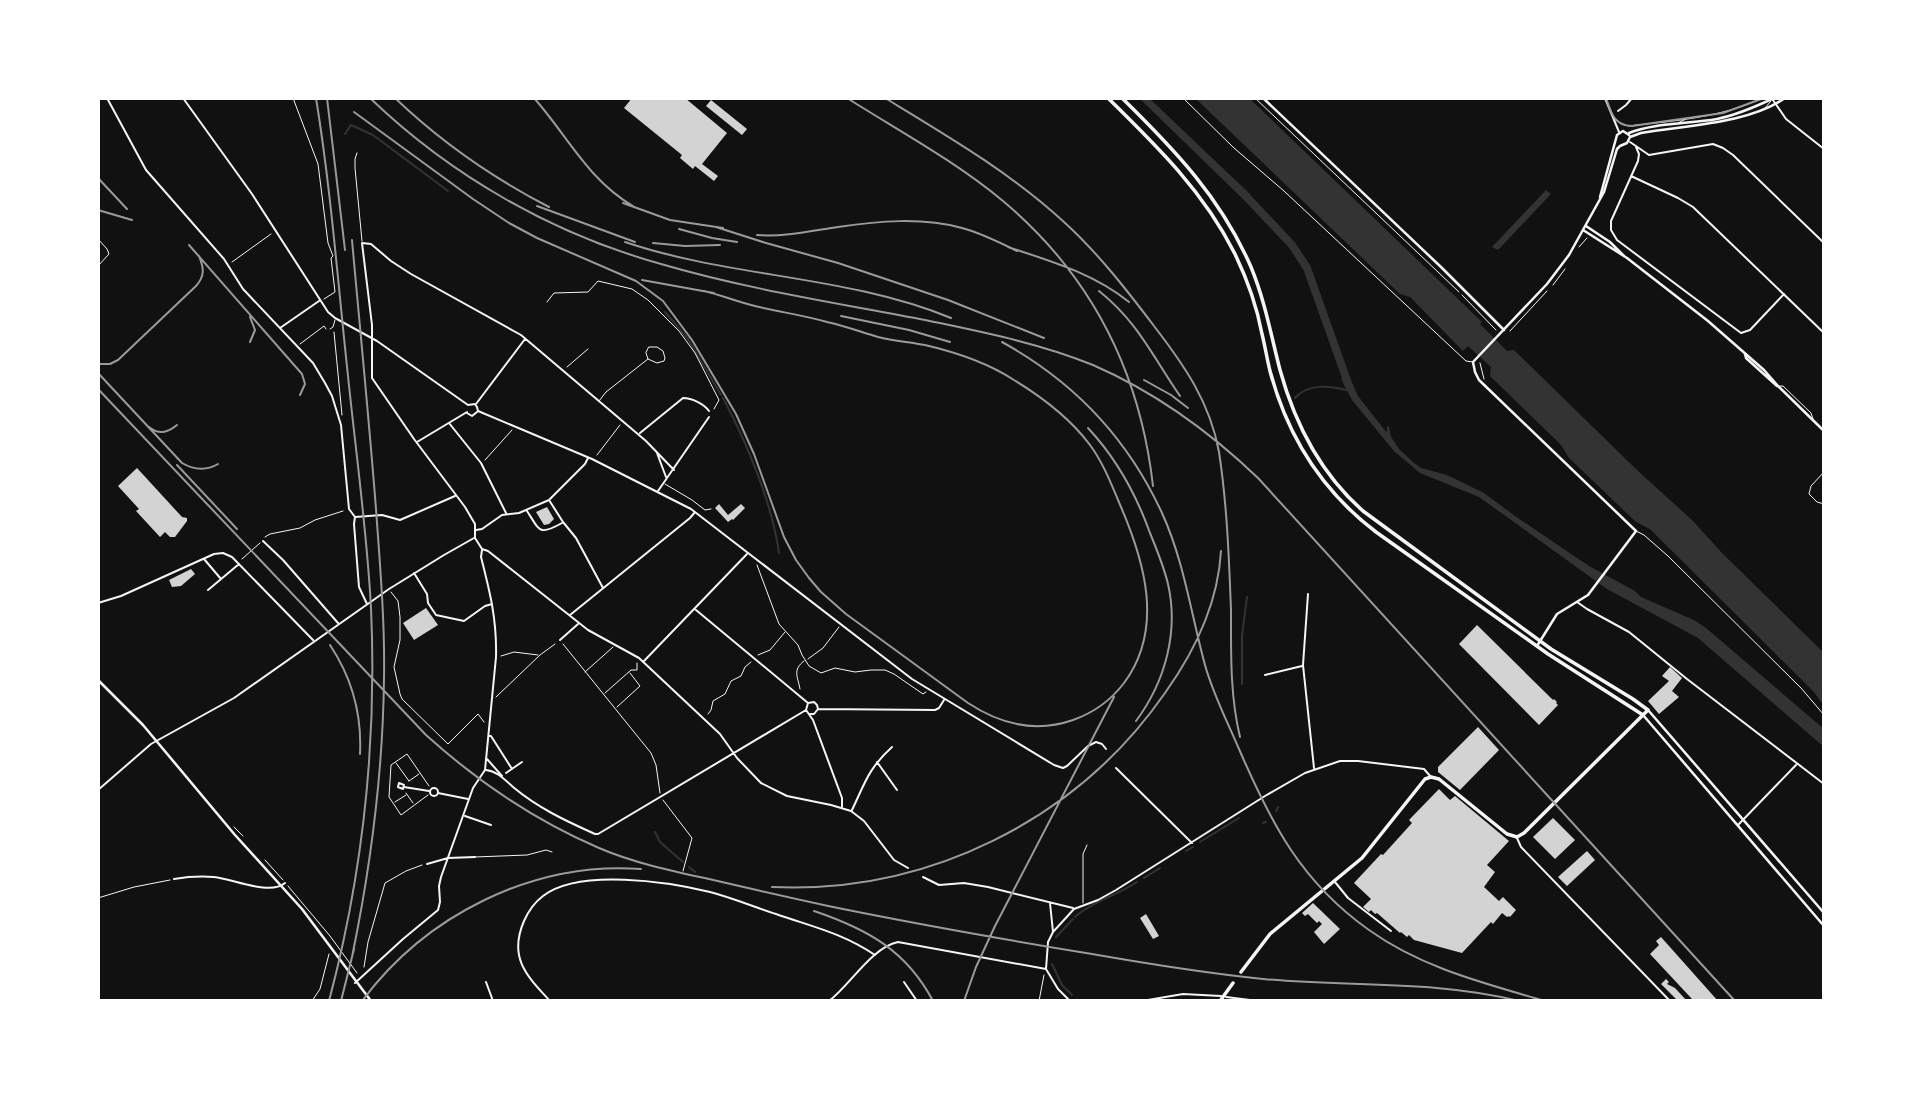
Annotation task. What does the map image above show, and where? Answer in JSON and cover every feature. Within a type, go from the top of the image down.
[{"type":"main road","points":[[1108,98],[1185,176],[1219,226],[1249,288],[1276,390],[1301,446],[1327,486],[1360,520],[1536,646],[1643,715],[1824,926]]},
{"type":"main road","points":[[1122,98],[1184,160],[1211,195],[1232,229],[1261,294],[1293,409],[1307,440],[1331,477],[1363,511],[1540,640],[1648,710],[1824,913]]},
{"type":"main road","points":[[1263,98],[1504,330]]},
{"type":"main road","points":[[1629,137],[1676,123],[1719,118],[1748,110],[1773,98]]},
{"type":"main road","points":[[1536,646],[1557,614],[1588,594],[1636,531],[1479,380],[1473,362],[1553,276],[1569,255],[1607,184],[1618,149],[1629,137],[1738,118],[1785,98]]},
{"type":"main road","points":[[1600,197],[1619,132],[1623,131],[1629,137]]},
{"type":"main road","points":[[1616,139],[1623,145]]},
{"type":"main road","points":[[1586,225],[1708,321],[1824,431]]},
{"type":"main road","points":[[1583,230],[1627,258]]},
{"type":"main road","points":[[98,680],[126,706],[237,838],[283,884],[356,976],[371,1001]]},
{"type":"main road","points":[[1241,972],[1264,940],[1366,853],[1423,780],[1431,777],[1443,781],[1507,834],[1517,837],[1648,710]]},
{"type":"main road","points":[[1222,999],[1233,983]]},
{"type":"street","points":[[107,98],[146,170],[228,265],[243,289],[313,363],[332,396],[341,425],[349,509],[355,517],[359,587],[368,604]]},
{"type":"street","points":[[183,98],[252,194],[328,312],[372,338],[468,405],[476,405]]},
{"type":"street","points":[[1605,98],[1619,132]]},
{"type":"street","points":[[1618,111],[1632,98]]},
{"type":"street","points":[[1773,98],[1786,119],[1824,149]]},
{"type":"street","points":[[1629,137],[1636,147],[1639,159],[1611,221],[1611,230],[1617,240],[1741,333],[1750,330],[1784,295]]},
{"type":"street","points":[[1636,147],[1649,155],[1708,144],[1723,148],[1824,243]]},
{"type":"street","points":[[1632,176],[1693,207],[1824,333]]},
{"type":"street","points":[[98,790],[156,740],[234,698],[389,589],[474,538],[476,530],[471,517],[372,379],[372,325],[362,243],[371,244],[411,274],[489,316],[525,339],[638,434],[674,470]]},
{"type":"street","points":[[279,329],[321,300]]},
{"type":"street","points":[[476,405],[525,339]]},
{"type":"street","points":[[638,434],[683,398],[701,404],[709,411]]},
{"type":"street","points":[[467,412],[468,405]]},
{"type":"street","points":[[476,405],[478,411],[588,457],[695,512],[898,669],[1058,767],[1067,766],[1092,743],[1102,744],[1106,749]]},
{"type":"street","points":[[467,412],[472,415],[478,411]]},
{"type":"street","points":[[416,442],[467,412]]},
{"type":"street","points":[[658,492],[709,417]]},
{"type":"street","points":[[449,423],[481,463],[506,514]]},
{"type":"street","points":[[657,452],[666,478]]},
{"type":"street","points":[[476,530],[482,529],[502,515],[519,513],[549,500],[585,464],[588,457]]},
{"type":"street","points":[[355,517],[381,515],[400,520],[456,496]]},
{"type":"street","points":[[549,500],[576,538],[603,588]]},
{"type":"street","points":[[527,510],[544,531],[563,522]]},
{"type":"street","points":[[569,616],[695,512]]},
{"type":"street","points":[[474,538],[482,549],[578,623],[639,658],[720,734],[749,772],[761,783],[795,798],[851,811],[864,821],[894,860],[908,868]]},
{"type":"street","points":[[263,541],[339,624]]},
{"type":"street","points":[[358,980],[438,910],[439,886],[448,858],[473,788],[484,771],[496,657],[496,631],[493,604],[481,557],[482,549]]},
{"type":"street","points":[[98,603],[121,596],[218,553],[226,553],[241,561],[316,641]]},
{"type":"street","points":[[643,662],[748,553]]},
{"type":"street","points":[[204,559],[221,579]]},
{"type":"street","points":[[208,590],[241,561]]},
{"type":"street","points":[[414,573],[436,615],[464,621],[485,606],[493,604]]},
{"type":"street","points":[[1308,594],[1303,665],[1314,770]]},
{"type":"street","points":[[1577,602],[1629,632],[1824,784]]},
{"type":"street","points":[[694,609],[808,703],[816,704],[818,709]]},
{"type":"street","points":[[560,640],[578,623]]},
{"type":"street","points":[[1265,675],[1303,665]]},
{"type":"street","points":[[818,709],[935,709],[939,708],[945,699]]},
{"type":"street","points":[[485,758],[521,793],[545,810],[595,834],[806,710],[808,703]]},
{"type":"street","points":[[810,714],[814,714],[818,709]]},
{"type":"street","points":[[806,710],[810,714],[842,798],[842,807]]},
{"type":"street","points":[[487,735],[491,736],[512,769]]},
{"type":"street","points":[[851,811],[876,761],[892,747]]},
{"type":"street","points":[[876,761],[897,790]]},
{"type":"street","points":[[1070,1001],[1058,989],[1046,970],[1048,942],[1052,932],[1074,909],[1116,890],[1298,776],[1314,770],[1340,761],[1358,761],[1424,769],[1431,777]]},
{"type":"street","points":[[506,773],[522,762]]},
{"type":"street","points":[[1738,825],[1797,764]]},
{"type":"street","points":[[1116,768],[1192,843]]},
{"type":"street","points":[[484,771],[492,771],[505,779]]},
{"type":"street","points":[[394,784],[399,788],[430,791],[437,789],[438,793],[469,800]]},
{"type":"street","points":[[430,791],[434,797],[438,793]]},
{"type":"street","points":[[464,816],[491,825]]},
{"type":"street","points":[[1517,837],[1521,848],[1670,1001]]},
{"type":"street","points":[[427,864],[448,858],[475,858]]},
{"type":"street","points":[[174,879],[214,877],[269,888],[283,884]]},
{"type":"street","points":[[923,877],[939,885],[964,883],[988,887],[1074,909]]},
{"type":"street","points":[[550,1001],[527,976],[521,964],[519,943],[522,927],[543,896],[555,889],[591,881],[651,880],[679,884],[838,934],[875,955]]},
{"type":"street","points":[[1334,881],[1352,901],[1391,931]]},
{"type":"street","points":[[1050,904],[1052,932]]},
{"type":"street","points":[[829,1001],[883,947],[898,942],[1046,970]]},
{"type":"street","points":[[486,982],[493,1001]]},
{"type":"street","points":[[904,982],[917,1001]]},
{"type":"street","points":[[1142,1001],[1183,994],[1258,1001]]},
{"type":"lane","points":[[1183,98],[1408,309],[1466,361],[1473,362]]},
{"type":"lane","points":[[1611,114],[1618,122],[1628,126],[1729,111],[1762,98]]},
{"type":"lane","points":[[1763,109],[1773,98]]},
{"type":"lane","points":[[1676,123],[1688,118]]},
{"type":"lane","points":[[357,153],[355,168],[362,243]]},
{"type":"lane","points":[[98,239],[108,254],[98,266]]},
{"type":"lane","points":[[329,330],[333,327],[335,318]]},
{"type":"lane","points":[[599,401],[648,359]]},
{"type":"lane","points":[[1824,472],[1811,486],[1809,494],[1820,505],[1824,505]]},
{"type":"lane","points":[[663,483],[705,510],[711,509]]},
{"type":"lane","points":[[1636,531],[1668,556],[1801,688],[1824,715]]},
{"type":"lane","points":[[1083,905],[1083,854],[1087,845]]},
{"type":"lane","points":[[475,858],[527,855],[546,850],[552,852]]},
{"type":"path","points":[[293,98],[318,164],[328,243],[333,252],[331,258],[335,292],[321,300]]},
{"type":"path","points":[[1255,98],[1497,331]]},
{"type":"path","points":[[228,265],[275,231]]},
{"type":"path","points":[[547,302],[554,293],[588,292],[598,281],[632,289],[648,300],[679,331],[695,353],[719,400],[709,417]]},
{"type":"path","points":[[296,346],[324,326],[329,330]]},
{"type":"path","points":[[333,327],[342,415]]},
{"type":"path","points":[[649,347],[657,347],[664,354],[664,361],[660,363],[648,359],[646,350],[649,347]]},
{"type":"path","points":[[565,369],[588,349]]},
{"type":"path","points":[[1479,358],[1484,379]]},
{"type":"path","points":[[596,456],[621,424]]},
{"type":"path","points":[[483,461],[512,430]]},
{"type":"path","points":[[270,534],[300,528],[314,520],[349,509]]},
{"type":"path","points":[[241,561],[253,549]]},
{"type":"path","points":[[757,563],[777,619],[814,670],[821,673],[835,668],[855,672],[889,671],[917,691],[923,694],[926,692]]},
{"type":"path","points":[[389,589],[398,601],[400,617],[400,640],[394,667],[402,699],[448,744],[478,715],[485,724],[489,724]]},
{"type":"path","points":[[800,690],[795,672],[798,667],[816,654],[839,626]]},
{"type":"path","points":[[756,656],[770,650],[785,632]]},
{"type":"path","points":[[494,698],[560,640],[651,753],[656,765],[661,797],[692,838],[683,871]]},
{"type":"path","points":[[585,671],[612,650],[614,645]]},
{"type":"path","points":[[499,657],[513,652],[540,655]]},
{"type":"path","points":[[604,695],[632,669],[637,670],[638,660]]},
{"type":"path","points":[[706,716],[713,701],[725,694],[731,681],[741,676],[747,664],[753,660]]},
{"type":"path","points":[[615,708],[640,686],[629,672]]},
{"type":"path","points":[[407,754],[430,791],[401,815],[389,797],[391,765],[396,762],[407,754]]},
{"type":"path","points":[[396,762],[409,781]]},
{"type":"path","points":[[414,805],[404,787],[420,773]]},
{"type":"path","points":[[390,783],[394,784]]},
{"type":"path","points":[[393,804],[407,794]]},
{"type":"path","points":[[230,822],[245,839]]},
{"type":"path","points":[[261,856],[283,884]]},
{"type":"path","points":[[367,972],[363,965],[385,883],[414,867],[427,864]]},
{"type":"path","points":[[98,898],[174,879]]},
{"type":"path","points":[[330,936],[356,976]]},
{"type":"path","points":[[312,1001],[320,989],[328,956],[332,951]]},
{"type":"path","points":[[1039,1001],[1046,970]]},
{"type":"path","points":[[98,999],[102,1001]]},
{"type":"shaded area","points":[[1139,98],[1149,98],[1251,195],[1245,201]]},
{"type":"shaded area","points":[[1195,98],[1249,98],[1482,322],[1480,324],[1507,351],[1514,350],[1693,521],[1824,653],[1824,706],[1814,692],[1650,529],[1636,522],[1569,458],[1561,445],[1490,376],[1491,367],[1468,346],[1463,351],[1410,297],[1400,294]]},
{"type":"shaded area","points":[[1546,190],[1551,194],[1498,250],[1492,247]]},
{"type":"shaded area","points":[[1349,376],[1358,396],[1387,433],[1387,426],[1389,427],[1391,437],[1399,449],[1413,462],[1421,468],[1447,475],[1484,493],[1589,566],[1641,597],[1706,628],[1824,729],[1824,747],[1698,638],[1607,589],[1479,497],[1420,473],[1394,451],[1352,400],[1341,379]]},
{"type":"building","points":[[632,98],[685,98],[727,133],[702,164],[718,176],[714,181],[695,166],[693,169],[680,158],[682,155],[624,108]]},
{"type":"building","points":[[711,100],[747,129],[742,135],[706,106]]},
{"type":"building","points":[[137,468],[182,517],[187,518],[175,537],[170,537],[165,532],[160,537],[118,486]]},
{"type":"building","points":[[719,504],[728,515],[741,504],[745,508],[728,522],[715,508]]},
{"type":"building","points":[[547,507],[554,519],[544,525],[536,512]]},
{"type":"building","points":[[191,569],[195,574],[181,586],[172,587],[169,580]]},
{"type":"building","points":[[426,608],[438,625],[414,640],[403,623]]},
{"type":"building","points":[[1477,625],[1557,702],[1558,705],[1539,725],[1459,644]]},
{"type":"building","points":[[1670,667],[1682,678],[1672,691],[1679,697],[1659,714],[1648,701],[1669,681],[1662,676]]},
{"type":"building","points":[[1478,727],[1499,750],[1460,790],[1438,772],[1438,767]]},
{"type":"building","points":[[1439,789],[1450,800],[1455,796],[1509,841],[1487,865],[1495,872],[1484,887],[1499,901],[1503,897],[1516,910],[1510,917],[1502,913],[1462,953],[1414,940],[1409,935],[1407,937],[1400,933],[1377,913],[1371,910],[1369,912],[1363,907],[1371,899],[1354,883],[1412,823],[1409,820]]},
{"type":"building","points":[[1553,818],[1575,840],[1555,859],[1533,837]]},
{"type":"building","points":[[1587,851],[1595,860],[1567,886],[1558,877]]},
{"type":"building","points":[[1313,903],[1340,929],[1324,944],[1314,932],[1322,924],[1302,913]]},
{"type":"building","points":[[1146,914],[1159,936],[1153,939],[1140,918]]},
{"type":"building","points":[[1661,937],[1718,1001],[1692,999],[1650,954],[1659,945],[1656,941]]},
{"type":"building","points":[[1666,979],[1669,982],[1667,984],[1675,988],[1687,1001],[1678,1001],[1661,984]]},
{"type":"waterway","points":[[345,134],[351,125],[373,135],[448,191]]},
{"type":"waterway","points":[[1242,192],[1292,245],[1307,268],[1349,386]]},
{"type":"waterway","points":[[665,312],[688,339],[721,395]]},
{"type":"waterway","points":[[1295,398],[1312,388],[1346,390]]},
{"type":"waterway","points":[[723,398],[757,474],[771,514],[779,553]]},
{"type":"waterway","points":[[1242,684],[1242,636],[1247,597]]},
{"type":"waterway","points":[[1276,811],[1278,807]]},
{"type":"waterway","points":[[1200,842],[1239,818]]},
{"type":"waterway","points":[[655,832],[660,842],[683,862]]},
{"type":"waterway","points":[[1186,851],[1193,847]]},
{"type":"waterway","points":[[689,867],[695,872]]},
{"type":"waterway","points":[[1144,878],[1160,868]]},
{"type":"waterway","points":[[1075,917],[1137,882]]},
{"type":"waterway","points":[[1056,937],[1073,919]]},
{"type":"waterway","points":[[1052,964],[1062,985],[1072,995]]},
{"type":"tram line","points":[[1606,98],[1617,121],[1632,126],[1723,113],[1764,98]]},
{"type":"tram line","points":[[98,178],[127,209]]},
{"type":"tram line","points":[[98,210],[132,220]]},
{"type":"tram line","points":[[189,245],[302,374],[305,384],[300,395]]},
{"type":"tram line","points":[[98,364],[110,364],[118,360],[196,286],[203,272],[199,256]]},
{"type":"tram line","points":[[250,317],[255,330],[250,342]]},
{"type":"tram line","points":[[98,373],[182,463],[200,469],[218,464]]},
{"type":"tram line","points":[[149,427],[163,432],[177,425]]},
{"type":"tram line","points":[[177,465],[237,529]]},
{"type":"railway","points":[[316,98],[330,202],[364,521],[372,658],[369,757],[359,855],[329,1001]]},
{"type":"railway","points":[[327,98],[345,250]]},
{"type":"railway","points":[[370,98],[434,153],[469,177],[505,199],[581,236],[661,264],[726,281],[968,329],[1052,350],[1093,365],[1160,400],[1220,444],[1258,478],[1735,1001]]},
{"type":"railway","points":[[395,98],[468,158],[549,207]]},
{"type":"railway","points":[[534,98],[591,170],[633,206]]},
{"type":"railway","points":[[847,98],[985,186],[1034,230],[1062,261],[1106,328],[1123,365],[1146,444],[1153,486]]},
{"type":"railway","points":[[885,98],[1000,171],[1064,222],[1122,285],[1165,341],[1194,385],[1215,434],[1222,472],[1233,690],[1240,737]]},
{"type":"railway","points":[[354,112],[509,223],[636,281],[663,301],[692,340],[736,414],[754,454],[784,537],[796,560],[821,592],[846,614],[968,703],[1006,721],[1032,726],[1059,724],[1088,714],[1113,695],[1124,683],[1144,641],[1147,596],[1130,528],[1111,483],[1095,452],[1074,426],[1024,387],[993,368],[971,359],[925,345],[878,337],[704,291]]},
{"type":"railway","points":[[623,203],[670,220],[723,228]]},
{"type":"railway","points":[[537,206],[635,242]]},
{"type":"railway","points":[[757,235],[787,234],[869,223],[916,221],[969,230],[1017,251]]},
{"type":"railway","points":[[716,227],[838,263],[948,300],[1044,338]]},
{"type":"railway","points":[[679,229],[737,242]]},
{"type":"railway","points":[[352,240],[376,509],[384,657],[383,713],[375,818],[352,957]]},
{"type":"railway","points":[[625,242],[706,263],[871,293],[951,318]]},
{"type":"railway","points":[[653,243],[720,245]]},
{"type":"railway","points":[[1008,247],[1086,276],[1129,302]]},
{"type":"railway","points":[[642,280],[714,293]]},
{"type":"railway","points":[[1099,291],[1135,328],[1180,396]]},
{"type":"railway","points":[[841,316],[909,330],[950,342]]},
{"type":"railway","points":[[1002,342],[1052,375],[1096,414],[1133,461],[1148,486],[1170,531],[1216,697],[1263,802],[1306,871],[1345,911],[1369,930],[1410,955],[1454,973],[1545,1001]]},
{"type":"railway","points":[[1144,380],[1188,408]]},
{"type":"railway","points":[[98,389],[426,735],[508,799],[599,848],[667,870],[838,908],[1135,961],[1263,979],[1424,987],[1488,994],[1519,1001]]},
{"type":"railway","points":[[1088,428],[1117,465],[1138,504],[1162,565],[1171,602],[1172,620],[1167,656],[1155,690],[1136,721]]},
{"type":"railway","points":[[772,887],[830,886],[886,878],[941,862],[993,841],[1042,812],[1088,778],[1129,738],[1165,693],[1186,661],[1210,608],[1221,551]]},
{"type":"railway","points":[[330,645],[344,670],[354,697],[360,754]]},
{"type":"railway","points":[[964,1001],[995,926],[1114,697]]},
{"type":"railway","points":[[362,1001],[388,970],[417,943],[450,919],[485,900],[522,885],[561,874],[601,869],[641,869]]},
{"type":"railway","points":[[814,911],[851,925],[883,944],[910,968],[933,1001]]},
{"type":"railway","points":[[341,1001],[354,949]]}]
